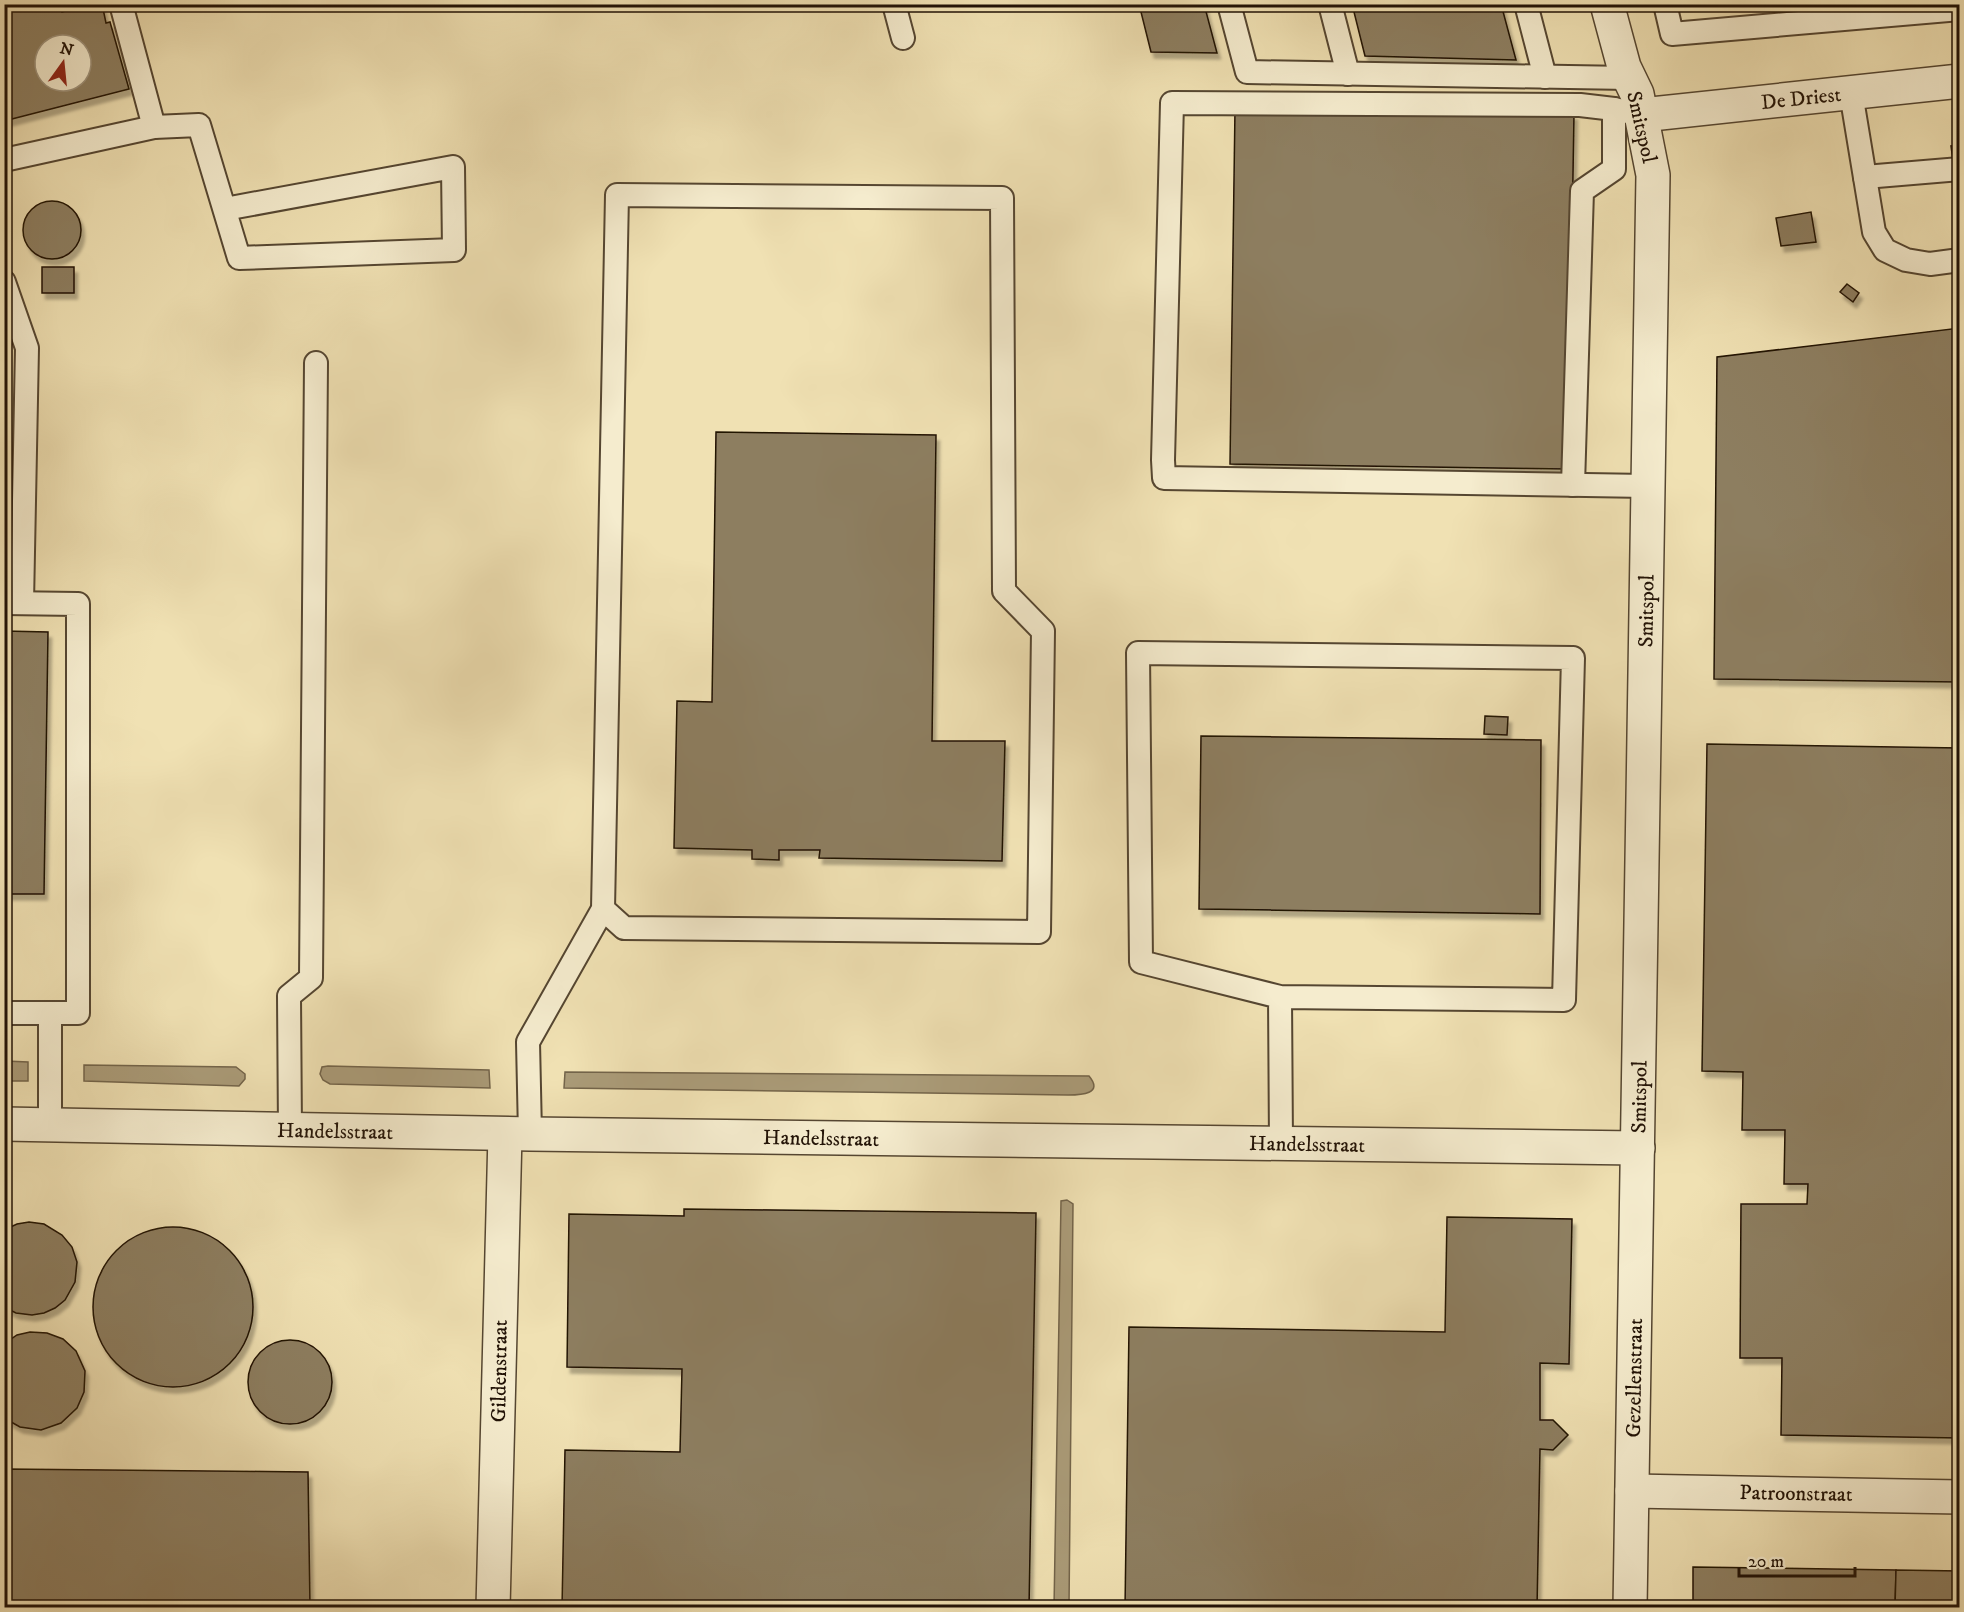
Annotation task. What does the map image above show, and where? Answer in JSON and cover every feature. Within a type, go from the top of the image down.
[{"type":"street","name":"Smitspol","points":[[1607,4],[1624,67],[1637,94],[1628,112],[1653,174],[1638,1148]]},
{"type":"street","name":"De Driest","points":[[1628,112],[1851,93],[1959,81]]},
{"type":"street","name":"Handelsstraat","points":[[4,1124],[50,1110],[290,1130],[1638,1148]]},
{"type":"street","name":"Gildenstraat","points":[[493,1608],[517,1134]]},
{"type":"street","name":"Gezellenstraat","points":[[1630,1608],[1638,1148]]},
{"type":"street","name":"Patroonstraat","points":[[1632,1491],[1959,1497]]},
{"type":"lane","points":[[121,4],[154,127]]},
{"type":"lane","points":[[894,4],[903,38]]},
{"type":"lane","name":"Smitspol","points":[[1229,4],[1247,72],[1629,78]]},
{"type":"lane","points":[[1330,4],[1348,74]]},
{"type":"lane","points":[[1526,4],[1545,77]]},
{"type":"lane","points":[[1665,4],[1672,34],[1959,9]]},
{"type":"lane","points":[[1851,93],[1874,232],[1884,250],[1906,260],[1930,264],[1959,260]]},
{"type":"lane","points":[[1574,485],[1582,191],[1614,169],[1628,112],[1580,105],[1172,103],[1164,478],[1574,485],[1647,486]]},
{"type":"lane","points":[[4,160],[154,127],[199,125],[239,258],[454,250],[453,166],[225,209]]},
{"type":"lane","points":[[1865,177],[1959,169]]},
{"type":"lane","points":[[517,1134],[529,1102],[528,1042],[603,909],[617,195],[1002,198],[1004,591],[1042,632],[1040,932],[624,928],[603,909]]},
{"type":"lane","points":[[4,282],[27,348],[13,603],[78,604],[78,1013],[4,1013]]},
{"type":"lane","points":[[290,1130],[289,996],[311,978],[316,363]]},
{"type":"lane","points":[[1138,653],[1573,658],[1564,1000],[1280,997],[1141,962],[1138,653]]},
{"type":"lane","points":[[1280,997],[1281,1143]]},
{"type":"lane","points":[[50,1013],[50,1110]]},
{"type":"shaded area","points":[[5,1061],[28,1062],[28,1081],[5,1081]]},
{"type":"shaded area","points":[[84,1065],[236,1067],[245,1074],[245,1079],[239,1086],[84,1081]]},
{"type":"shaded area","points":[[322,1067],[489,1070],[490,1088],[330,1084],[323,1080],[320,1074]]},
{"type":"shaded area","points":[[565,1072],[1089,1076],[1094,1087],[1089,1092],[1079,1095],[564,1088]]},
{"type":"shaded area","points":[[1067,1200],[1073,1204],[1069,1607],[1054,1608],[1061,1201]]},
{"type":"building","points":[[4,4],[60,4],[62,12],[89,4],[102,4],[106,23],[110,22],[129,89],[4,121]]},
{"type":"building","points":[[1139,4],[1204,4],[1217,53],[1151,52]]},
{"type":"building","points":[[1352,4],[1501,4],[1516,60],[1365,56]]},
{"type":"building","points":[[1235,109],[1574,114],[1568,469],[1230,464]]},
{"type":"building","points":[[1960,145],[1960,214],[1951,146]]},
{"type":"building","points":[[52,201],[63,203],[76,214],[81,230],[79,241],[68,254],[52,259],[41,257],[28,246],[23,230],[25,219],[36,206]]},
{"type":"building","points":[[1811,212],[1816,242],[1781,246],[1776,218]]},
{"type":"building","points":[[42,267],[74,267],[74,293],[42,293]]},
{"type":"building","points":[[1847,284],[1859,293],[1853,302],[1840,292]]},
{"type":"building","points":[[1960,328],[1960,682],[1714,679],[1717,357]]},
{"type":"building","points":[[716,432],[936,435],[932,741],[1005,741],[1002,861],[819,858],[820,850],[779,850],[779,860],[752,859],[752,850],[674,848],[677,701],[712,702]]},
{"type":"building","points":[[4,631],[48,632],[44,894],[4,894]]},
{"type":"building","points":[[1485,716],[1508,717],[1507,735],[1484,734]]},
{"type":"building","points":[[1201,736],[1541,740],[1540,914],[1199,909]]},
{"type":"building","points":[[1707,744],[1960,748],[1960,1438],[1781,1435],[1782,1358],[1740,1358],[1741,1204],[1807,1204],[1808,1184],[1784,1184],[1785,1130],[1742,1130],[1743,1072],[1702,1071]]},
{"type":"building","points":[[684,1209],[1036,1213],[1029,1608],[562,1608],[565,1450],[680,1452],[682,1369],[567,1367],[569,1214],[684,1216]]},
{"type":"building","points":[[1447,1217],[1572,1219],[1569,1364],[1540,1363],[1540,1420],[1553,1420],[1568,1435],[1553,1450],[1540,1449],[1537,1608],[1125,1608],[1129,1327],[1445,1332]]},
{"type":"building","points":[[29,1222],[44,1224],[62,1235],[72,1247],[77,1262],[75,1282],[65,1300],[44,1313],[32,1315],[16,1313],[4,1307],[4,1230]]},
{"type":"building","points":[[173,1227],[189,1228],[204,1233],[218,1240],[230,1250],[240,1262],[247,1276],[252,1291],[252,1323],[247,1338],[240,1352],[230,1364],[218,1374],[204,1381],[189,1386],[173,1387],[157,1386],[142,1381],[128,1374],[116,1364],[106,1352],[99,1338],[94,1323],[93,1307],[94,1291],[99,1276],[106,1262],[116,1250],[128,1240],[142,1233],[157,1228]]},
{"type":"building","points":[[30,1332],[47,1333],[63,1339],[76,1351],[85,1371],[84,1392],[77,1408],[61,1423],[41,1430],[20,1427],[4,1418],[4,1344],[17,1335]]},
{"type":"building","points":[[290,1340],[306,1343],[320,1352],[329,1366],[332,1382],[329,1398],[320,1412],[306,1421],[290,1424],[274,1421],[260,1412],[251,1398],[248,1382],[251,1366],[260,1352],[274,1343]]},
{"type":"building","points":[[4,1469],[308,1472],[310,1608],[4,1608]]},
{"type":"building","points":[[1693,1567],[1896,1570],[1895,1608],[1693,1608]]},
{"type":"building","points":[[1896,1570],[1960,1571],[1960,1608],[1895,1608]]}]
